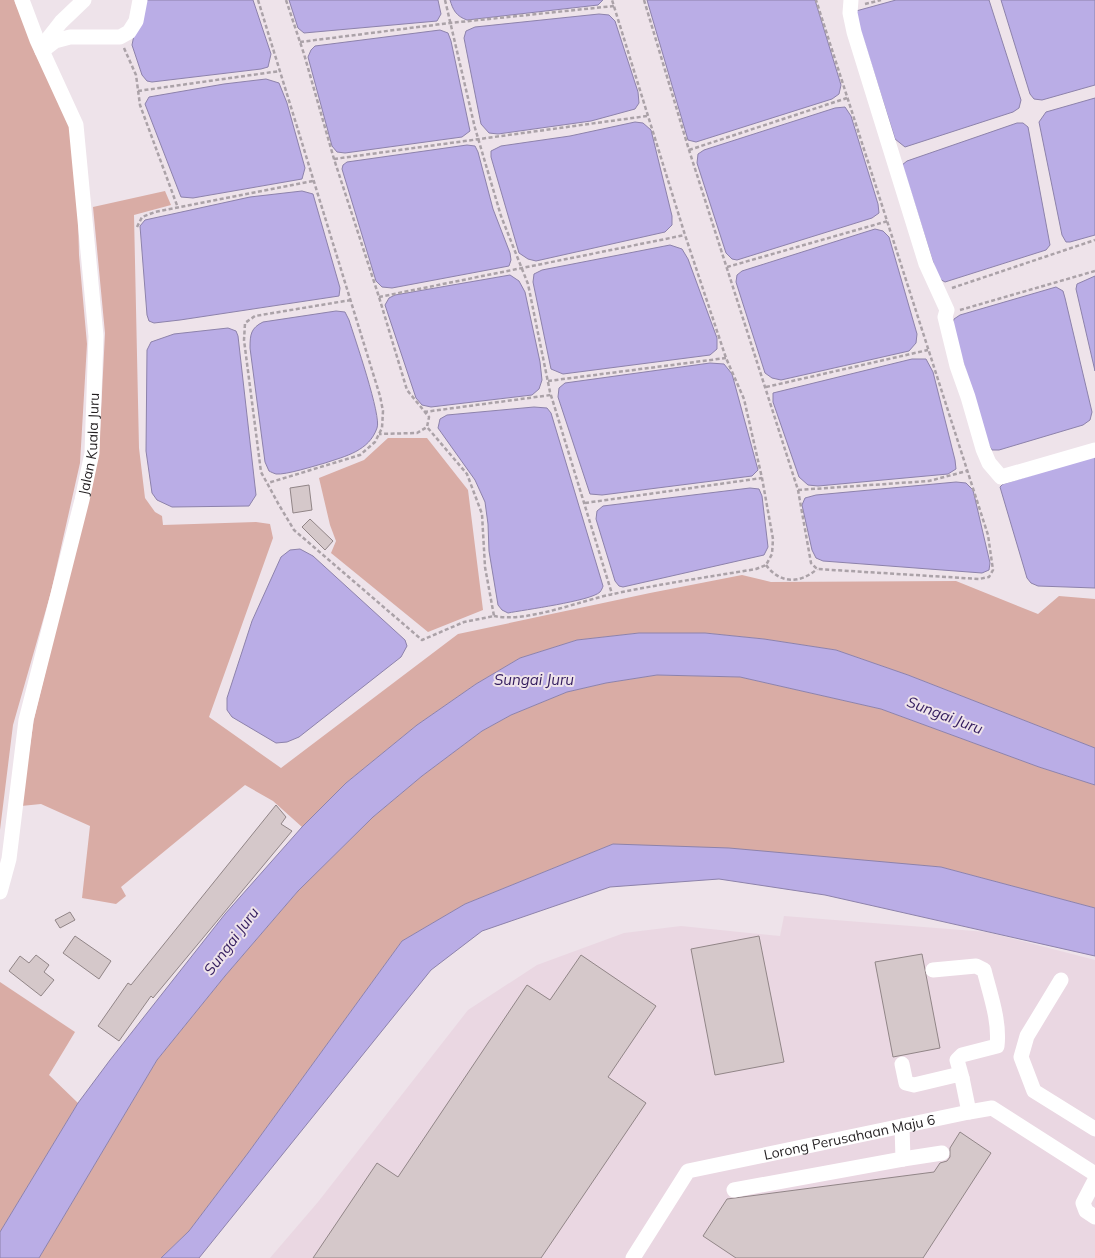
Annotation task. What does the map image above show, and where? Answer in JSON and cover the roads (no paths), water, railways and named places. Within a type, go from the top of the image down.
[{"type":"street","name":"Jalan Kuala Juru","points":[[0,892],[9,859],[26,720],[82,500],[92,453],[94,419],[96,336],[76,125],[41,50],[22,0]]},
{"type":"street","points":[[41,50],[61,22],[84,0]]},
{"type":"street","points":[[41,50],[55,40],[70,37],[120,37],[129,32],[136,21],[140,0]]},
{"type":"street","points":[[851,2],[850,13],[857,42],[926,264],[948,310],[945,317],[958,366],[989,464],[1001,477],[1095,450]]},
{"type":"street","points":[[933,970],[976,966],[984,970],[989,989],[999,1034],[997,1046],[962,1055],[957,1060],[969,1112]]},
{"type":"street","points":[[1061,980],[1028,1036],[1021,1057],[1034,1091],[1095,1129]]},
{"type":"street","points":[[902,1064],[906,1083],[914,1084],[956,1075],[962,1078]]},
{"type":"street","name":"Lorong Perusahaan Maju 6","points":[[633,1258],[688,1171],[969,1112],[992,1108],[1095,1174]]},
{"type":"street","points":[[902,1126],[903,1159]]},
{"type":"street","points":[[734,1190],[942,1152]]},
{"type":"street","points":[[1095,1180],[1083,1203],[1086,1211],[1095,1217]]},
{"type":"water","points":[[141,0],[253,0],[271,54],[268,67],[152,82],[147,81],[142,75],[132,45]]},
{"type":"water","points":[[289,0],[438,0],[441,14],[437,21],[304,33],[298,28]]},
{"type":"water","points":[[450,0],[603,0],[598,5],[467,20],[460,17],[452,7]]},
{"type":"water","points":[[647,0],[815,0],[841,85],[839,94],[832,99],[696,142],[688,140]]},
{"type":"water","points":[[896,0],[989,0],[1021,100],[1019,108],[1013,112],[905,147],[895,139],[856,17],[856,11]]},
{"type":"water","points":[[1001,0],[1095,0],[1095,85],[1042,100],[1034,99],[1030,94]]},
{"type":"water","points":[[599,14],[609,15],[615,21],[638,92],[639,103],[635,109],[591,121],[498,134],[489,133],[481,124],[464,38],[466,31],[475,27]]},
{"type":"water","points":[[440,30],[448,33],[451,41],[470,131],[462,137],[345,153],[337,152],[332,146],[308,57],[311,50],[315,46]]},
{"type":"water","points":[[266,79],[279,83],[287,103],[305,168],[302,179],[193,198],[181,197],[145,104],[149,97]]},
{"type":"water","points":[[1095,98],[1095,235],[1066,242],[1062,235],[1039,122],[1046,112]]},
{"type":"water","points":[[845,107],[851,116],[878,204],[879,213],[872,218],[737,260],[732,259],[726,253],[697,163],[698,154],[704,150],[835,108]]},
{"type":"water","points":[[635,122],[643,123],[651,130],[672,216],[672,225],[665,232],[536,261],[528,259],[519,253],[491,157],[491,151],[501,146],[570,136]]},
{"type":"water","points":[[1017,123],[1023,123],[1028,127],[1050,245],[1046,250],[945,282],[938,278],[902,165],[907,161]]},
{"type":"water","points":[[467,145],[475,146],[478,152],[493,209],[510,253],[511,260],[509,266],[392,288],[382,287],[376,281],[342,169],[343,165],[347,162]]},
{"type":"water","points":[[302,191],[313,194],[340,288],[339,296],[180,320],[154,323],[149,321],[140,226],[145,220],[250,197]]},
{"type":"water","points":[[875,229],[883,231],[889,237],[917,334],[916,343],[909,351],[781,380],[772,378],[765,373],[736,282],[737,275],[742,271]]},
{"type":"water","points":[[670,245],[682,249],[688,259],[717,338],[717,349],[710,355],[563,374],[551,369],[533,282],[534,274],[542,270]]},
{"type":"water","points":[[510,275],[519,281],[525,292],[540,362],[542,380],[539,389],[532,395],[431,407],[422,405],[416,398],[385,305],[389,298],[395,295]]},
{"type":"water","points":[[1095,276],[1095,371],[1076,289],[1077,284]]},
{"type":"water","points":[[1056,287],[1063,291],[1065,298],[1092,412],[1090,420],[1083,425],[999,450],[992,450],[988,444],[952,326],[954,319],[960,315]]},
{"type":"water","points":[[336,311],[345,312],[349,320],[372,393],[377,428],[368,442],[356,452],[300,470],[276,474],[269,471],[265,462],[250,348],[252,332],[263,322]]},
{"type":"water","points":[[228,328],[236,331],[238,336],[256,495],[249,506],[172,507],[157,500],[152,493],[146,451],[147,350],[151,342],[174,334]]},
{"type":"water","points":[[912,359],[926,359],[933,372],[956,469],[948,474],[818,486],[808,485],[799,477],[773,402],[773,393]]},
{"type":"water","points":[[710,363],[724,364],[732,374],[758,470],[752,476],[602,495],[590,494],[558,397],[559,388],[565,383]]},
{"type":"water","points":[[534,407],[547,408],[551,413],[603,586],[600,592],[584,599],[508,613],[498,605],[489,551],[485,502],[475,480],[438,428],[440,419],[447,415]]},
{"type":"water","points":[[1095,455],[1095,588],[1038,586],[1031,583],[1027,578],[1000,487],[1003,484]]},
{"type":"water","points":[[956,482],[966,483],[973,490],[990,563],[989,570],[982,573],[823,561],[816,558],[812,550],[802,505],[805,498],[816,495]]},
{"type":"water","points":[[750,488],[759,489],[762,496],[768,547],[764,555],[623,587],[619,586],[615,581],[596,519],[597,511],[603,506]]},
{"type":"water","points":[[300,549],[313,556],[405,640],[407,646],[401,657],[299,737],[287,742],[276,743],[232,717],[227,710],[227,698],[252,621],[281,557],[290,550]]},
{"type":"water","name":"Sungai Juru","points":[[639,633],[705,633],[764,639],[836,650],[908,675],[1095,748],[1095,785],[1039,767],[881,709],[740,677],[657,675],[606,683],[567,692],[511,715],[482,731],[422,776],[373,817],[298,891],[225,976],[157,1060],[39,1258],[0,1258],[0,1232],[78,1103],[225,914],[302,827],[346,783],[417,725],[476,684],[520,658],[577,640]]},
{"type":"water","points":[[613,844],[729,848],[941,867],[1095,908],[1095,956],[825,895],[719,879],[610,887],[482,931],[431,970],[199,1258],[161,1258],[189,1231],[402,941],[465,904]]}]
